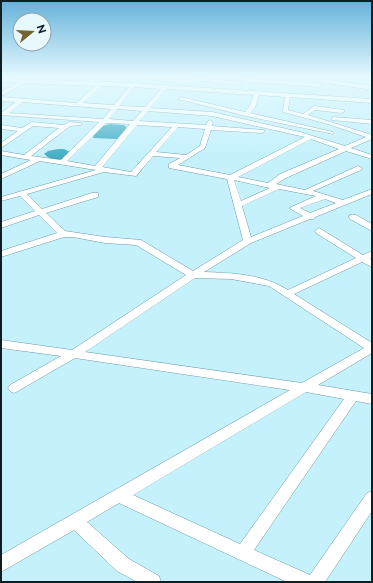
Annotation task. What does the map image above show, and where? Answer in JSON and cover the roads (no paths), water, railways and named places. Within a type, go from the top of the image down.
[{"type":"street","points":[[3,113],[16,104]]},
{"type":"street","points":[[62,104],[212,114],[294,132],[372,157]]},
{"type":"street","points":[[62,163],[104,121],[117,104]]},
{"type":"street","points":[[1,199],[101,169],[134,123],[152,104]]},
{"type":"street","points":[[177,112],[179,104]]},
{"type":"street","points":[[204,104],[331,133]]},
{"type":"street","points":[[246,114],[252,108],[253,104]]},
{"type":"street","points":[[286,104],[285,111],[323,122],[372,123]]},
{"type":"street","points":[[332,121],[349,104]]},
{"type":"street","points":[[304,116],[314,108],[342,111]]},
{"type":"street","points":[[3,113],[176,126],[294,132]]},
{"type":"street","points":[[372,113],[368,116],[372,118]]},
{"type":"street","points":[[212,114],[203,147],[172,166],[325,196],[344,203]]},
{"type":"street","points":[[25,157],[69,124],[83,124],[87,120]]},
{"type":"street","points":[[332,121],[347,129],[372,137]]},
{"type":"street","points":[[312,129],[323,122]]},
{"type":"street","points":[[347,129],[372,123]]},
{"type":"street","points":[[1,146],[32,124],[64,127]]},
{"type":"street","points":[[1,153],[133,174],[176,126]]},
{"type":"street","points":[[1,127],[24,130]]},
{"type":"street","points":[[1,136],[13,138]]},
{"type":"street","points":[[230,178],[310,137]]},
{"type":"street","points":[[269,185],[283,176],[372,137]]},
{"type":"street","points":[[151,154],[188,157]]},
{"type":"street","points":[[1,177],[40,159]]},
{"type":"street","points":[[306,192],[358,168]]},
{"type":"street","points":[[230,178],[248,241]]},
{"type":"street","points":[[238,205],[278,187]]},
{"type":"street","points":[[14,388],[72,354],[193,274],[248,241],[311,217],[372,191]]},
{"type":"street","points":[[21,193],[63,234]]},
{"type":"street","points":[[1,225],[95,195]]},
{"type":"street","points":[[311,217],[293,208],[325,196]]},
{"type":"street","points":[[353,217],[372,228]]},
{"type":"street","points":[[319,231],[372,264]]},
{"type":"street","points":[[1,254],[63,234],[73,234],[105,240],[138,242],[193,274],[230,276],[272,284],[372,348],[76,522],[1,564]]},
{"type":"street","points":[[286,294],[372,254]]},
{"type":"street","points":[[1,344],[371,398]]},
{"type":"street","points":[[243,553],[354,396]]},
{"type":"street","points":[[120,496],[305,582]]},
{"type":"street","points":[[315,582],[372,498]]},
{"type":"street","points":[[76,522],[123,565],[152,582]]},
{"type":"water","points":[[110,124],[124,125],[126,130],[117,139],[93,138],[103,126]]},
{"type":"water","points":[[64,149],[70,152],[61,160],[52,159],[44,154],[48,151]]}]
